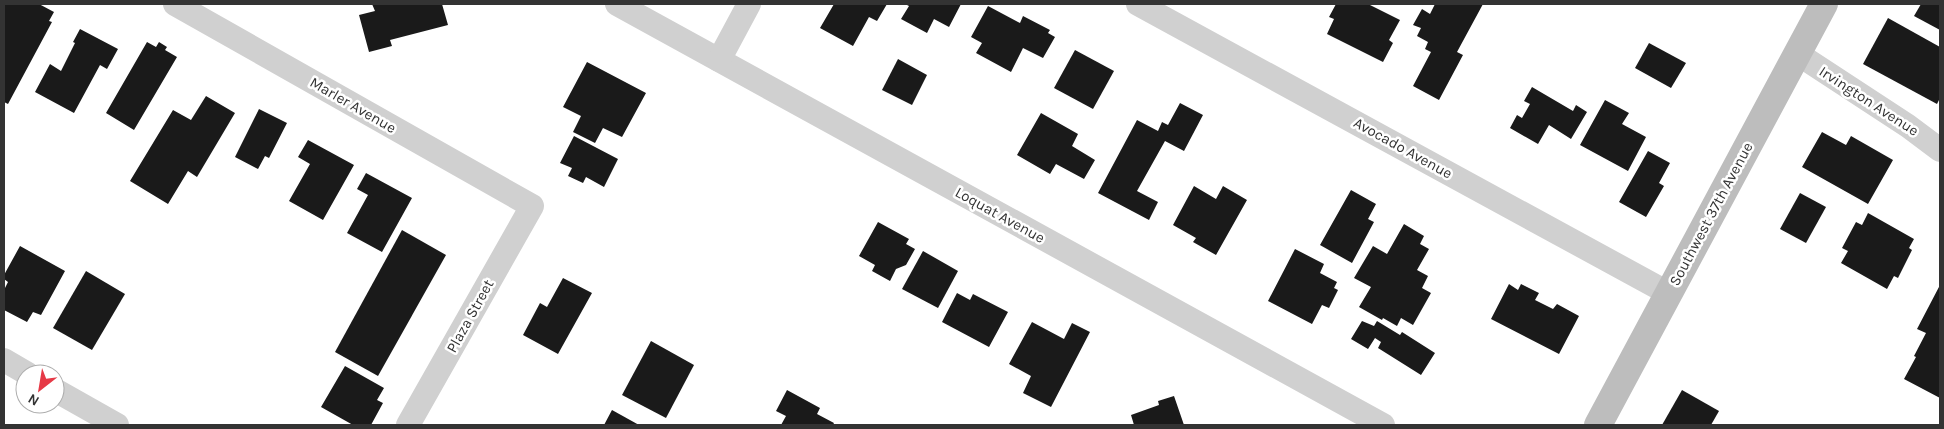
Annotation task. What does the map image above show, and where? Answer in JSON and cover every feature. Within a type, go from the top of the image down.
[{"type":"main road","name":"Southwest 37th Avenue","points":[[1598,425],[1824,4]]},
{"type":"street","name":"Marler Avenue","points":[[175,4],[532,206]]},
{"type":"street","name":"Loquat Avenue","points":[[617,4],[1383,425]]},
{"type":"street","points":[[719,60],[749,4]]},
{"type":"street","name":"Avocado Avenue","points":[[1138,4],[1668,293]]},
{"type":"street","name":"Irvington Avenue","points":[[1798,54],[1903,122],[1940,150]]},
{"type":"street","name":"Plaza Street","points":[[408,425],[532,206]]},
{"type":"street","points":[[4,360],[15,366]]},
{"type":"street","points":[[65,396],[117,425]]},
{"type":"building","points":[[5,4],[39,4],[54,12],[49,21],[52,22],[8,104],[4,102]]},
{"type":"building","points":[[372,4],[442,4],[448,25],[390,40],[392,46],[369,52],[359,15],[375,11]]},
{"type":"building","points":[[834,4],[887,4],[877,21],[869,17],[853,46],[820,28]]},
{"type":"building","points":[[905,4],[961,4],[949,27],[934,19],[927,33],[901,19],[909,6]]},
{"type":"building","points":[[1336,4],[1368,4],[1400,20],[1389,40],[1393,43],[1383,62],[1327,34],[1334,19],[1329,17]]},
{"type":"building","points":[[1435,4],[1483,4],[1457,52],[1463,55],[1439,100],[1413,86],[1431,52],[1425,49],[1428,42],[1417,36],[1421,28],[1413,25],[1422,9],[1430,14]]},
{"type":"building","points":[[1921,4],[1940,4],[1940,30],[1914,16]]},
{"type":"building","points":[[988,6],[1020,23],[1023,16],[1050,30],[1048,33],[1055,37],[1043,58],[1023,48],[1011,72],[976,53],[982,43],[971,37]]},
{"type":"building","points":[[1888,18],[1940,47],[1940,98],[1937,104],[1863,64]]},
{"type":"building","points":[[80,29],[118,49],[107,69],[100,65],[74,113],[35,92],[50,64],[61,71]]},
{"type":"building","points":[[147,42],[156,47],[159,42],[167,47],[165,50],[177,57],[134,130],[106,113]]},
{"type":"building","points":[[1649,43],[1686,63],[1671,88],[1635,68]]},
{"type":"building","points":[[1075,50],[1114,71],[1093,109],[1054,88]]},
{"type":"building","points":[[898,59],[927,75],[912,105],[882,90]]},
{"type":"building","points":[[587,62],[646,93],[622,137],[603,128],[595,143],[573,132],[581,116],[563,107]]},
{"type":"building","points":[[1532,87],[1573,111],[1576,105],[1587,112],[1571,139],[1549,125],[1538,144],[1510,128],[1517,115],[1522,118],[1530,104],[1524,101]]},
{"type":"building","points":[[206,96],[235,113],[197,177],[188,171],[168,204],[130,181],[173,110],[191,120]]},
{"type":"building","points":[[1605,100],[1629,113],[1622,124],[1646,137],[1628,171],[1580,145]]},
{"type":"building","points":[[1180,103],[1203,115],[1184,151],[1165,141],[1137,191],[1158,202],[1149,220],[1098,193],[1137,120],[1158,131],[1162,122],[1168,125]]},
{"type":"building","points":[[259,109],[287,123],[269,158],[265,156],[258,169],[235,157]]},
{"type":"building","points":[[1041,113],[1078,134],[1072,146],[1095,160],[1084,179],[1056,164],[1050,174],[1017,155]]},
{"type":"building","points":[[1822,132],[1846,145],[1851,136],[1893,160],[1868,204],[1802,167]]},
{"type":"building","points":[[574,136],[618,159],[604,187],[586,177],[583,183],[568,176],[572,168],[560,163]]},
{"type":"building","points":[[308,140],[354,165],[323,220],[289,201],[310,164],[298,157]]},
{"type":"building","points":[[1648,151],[1670,163],[1659,183],[1664,186],[1646,217],[1619,202]]},
{"type":"building","points":[[366,173],[412,198],[382,252],[347,233],[368,195],[357,189]]},
{"type":"building","points":[[1194,186],[1216,199],[1223,186],[1247,200],[1216,255],[1193,242],[1196,238],[1173,225]]},
{"type":"building","points":[[1351,190],[1376,204],[1368,219],[1374,222],[1352,263],[1320,245]]},
{"type":"building","points":[[1800,193],[1826,207],[1806,243],[1780,229]]},
{"type":"building","points":[[1868,213],[1914,239],[1909,248],[1912,250],[1898,278],[1894,276],[1887,289],[1841,263],[1848,251],[1842,248],[1856,222],[1862,225]]},
{"type":"building","points":[[878,222],[909,239],[906,244],[915,249],[906,265],[896,269],[890,281],[872,271],[875,265],[859,256]]},
{"type":"building","points":[[1404,224],[1424,236],[1420,244],[1429,249],[1417,270],[1428,276],[1422,288],[1431,293],[1413,325],[1401,318],[1397,326],[1359,307],[1371,287],[1354,278],[1373,246],[1387,254]]},
{"type":"building","points":[[402,230],[446,255],[378,376],[335,352]]},
{"type":"building","points":[[20,246],[65,271],[41,315],[33,312],[27,322],[4,310],[4,290],[8,282],[4,279],[4,275]]},
{"type":"building","points":[[1295,249],[1324,264],[1320,273],[1337,282],[1334,288],[1338,290],[1329,308],[1322,305],[1312,324],[1268,301]]},
{"type":"building","points":[[923,251],[958,271],[938,308],[902,289]]},
{"type":"building","points":[[86,271],[125,294],[92,350],[53,328]]},
{"type":"building","points":[[563,278],[592,293],[558,354],[523,335],[540,303],[547,307]]},
{"type":"building","points":[[1509,284],[1518,290],[1521,284],[1539,293],[1535,300],[1553,309],[1557,304],[1579,316],[1559,354],[1491,319]]},
{"type":"building","points":[[1940,285],[1940,398],[1904,379],[1926,333],[1917,329]]},
{"type":"building","points":[[957,293],[970,300],[973,294],[1008,312],[989,347],[942,322]]},
{"type":"building","points":[[1362,321],[1374,326],[1377,321],[1400,335],[1402,332],[1435,353],[1421,375],[1378,348],[1381,342],[1375,338],[1368,349],[1351,339]]},
{"type":"building","points":[[1032,322],[1064,339],[1072,323],[1090,332],[1051,407],[1023,393],[1031,376],[1009,364]]},
{"type":"building","points":[[651,341],[694,365],[666,418],[622,395]]},
{"type":"building","points":[[345,366],[384,388],[377,400],[383,403],[371,425],[353,425],[321,407]]},
{"type":"building","points":[[787,390],[820,408],[817,414],[834,423],[833,425],[781,425],[786,416],[776,411]]},
{"type":"building","points":[[1682,390],[1719,411],[1711,425],[1662,425]]},
{"type":"building","points":[[1174,396],[1184,425],[1134,425],[1131,415],[1159,405],[1158,401]]},
{"type":"building","points":[[612,410],[639,425],[604,425]]}]
